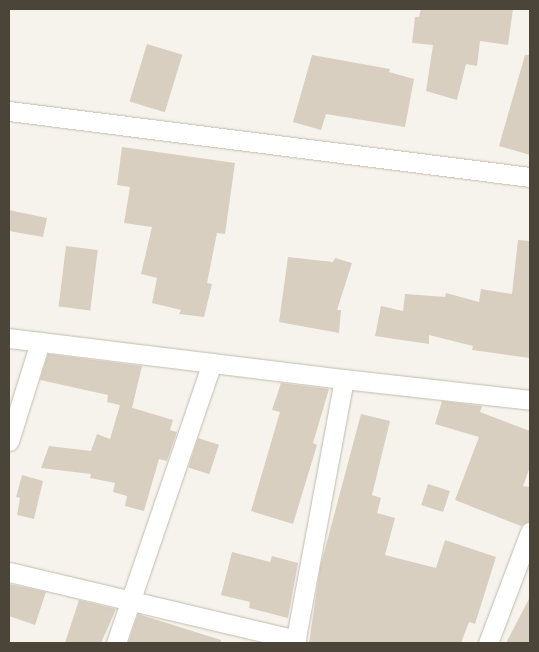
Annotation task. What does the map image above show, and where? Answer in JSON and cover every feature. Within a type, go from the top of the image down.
[{"type":"street","points":[[9,111],[530,177]]},
{"type":"street","points":[[9,338],[530,400]]},
{"type":"street","points":[[9,441],[40,342]]},
{"type":"street","points":[[116,643],[212,363]]},
{"type":"street","points":[[9,572],[295,642],[344,379]]},
{"type":"street","points":[[488,643],[530,532]]},
{"type":"building","points":[[421,9],[513,9],[508,45],[480,41],[477,66],[466,64],[457,100],[426,91],[433,45],[412,43],[415,17],[419,17]]},
{"type":"building","points":[[147,44],[182,55],[165,112],[129,101]]},
{"type":"building","points":[[312,55],[390,69],[389,72],[414,79],[405,127],[326,114],[321,130],[293,122]]},
{"type":"building","points":[[525,55],[530,55],[530,155],[499,146]]},
{"type":"building","points":[[122,147],[235,163],[225,234],[217,233],[207,283],[212,284],[204,317],[179,314],[181,310],[152,303],[157,278],[141,274],[152,227],[124,223],[130,187],[117,185]]},
{"type":"building","points":[[9,210],[47,218],[43,237],[9,231]]},
{"type":"building","points":[[518,240],[530,241],[530,358],[472,350],[473,346],[429,335],[429,344],[375,336],[381,306],[403,311],[405,294],[445,297],[446,293],[479,302],[481,289],[512,294]]},
{"type":"building","points":[[66,246],[98,250],[90,310],[59,307]]},
{"type":"building","points":[[288,257],[333,262],[335,258],[352,263],[337,310],[341,310],[339,333],[279,322]]},
{"type":"building","points":[[48,354],[142,366],[132,408],[173,420],[170,430],[177,432],[167,461],[159,459],[144,511],[125,506],[127,496],[113,492],[115,483],[90,478],[91,474],[41,468],[49,446],[91,451],[97,434],[110,439],[120,405],[107,402],[108,395],[40,380]]},
{"type":"building","points":[[281,383],[329,389],[313,443],[317,445],[293,524],[251,511],[280,412],[272,410]]},
{"type":"building","points":[[442,401],[482,406],[480,412],[530,431],[530,467],[523,486],[530,487],[530,521],[521,526],[455,500],[479,437],[435,424]]},
{"type":"building","points":[[361,414],[390,421],[372,495],[381,498],[377,513],[395,518],[385,555],[436,568],[445,540],[496,557],[475,624],[469,622],[461,643],[309,643],[320,568]]},
{"type":"building","points":[[198,438],[219,445],[209,474],[188,467]]},
{"type":"building","points":[[22,475],[43,481],[34,519],[17,515],[20,498],[16,497]]},
{"type":"building","points":[[428,484],[450,491],[443,512],[421,505]]},
{"type":"building","points":[[232,552],[270,562],[272,556],[298,563],[288,618],[249,608],[250,602],[221,595]]},
{"type":"building","points":[[9,584],[46,592],[35,625],[9,616]]},
{"type":"building","points":[[530,597],[530,643],[506,643]]},
{"type":"building","points":[[79,600],[116,609],[101,643],[65,643]]},
{"type":"building","points":[[138,614],[221,640],[221,643],[128,643]]}]
